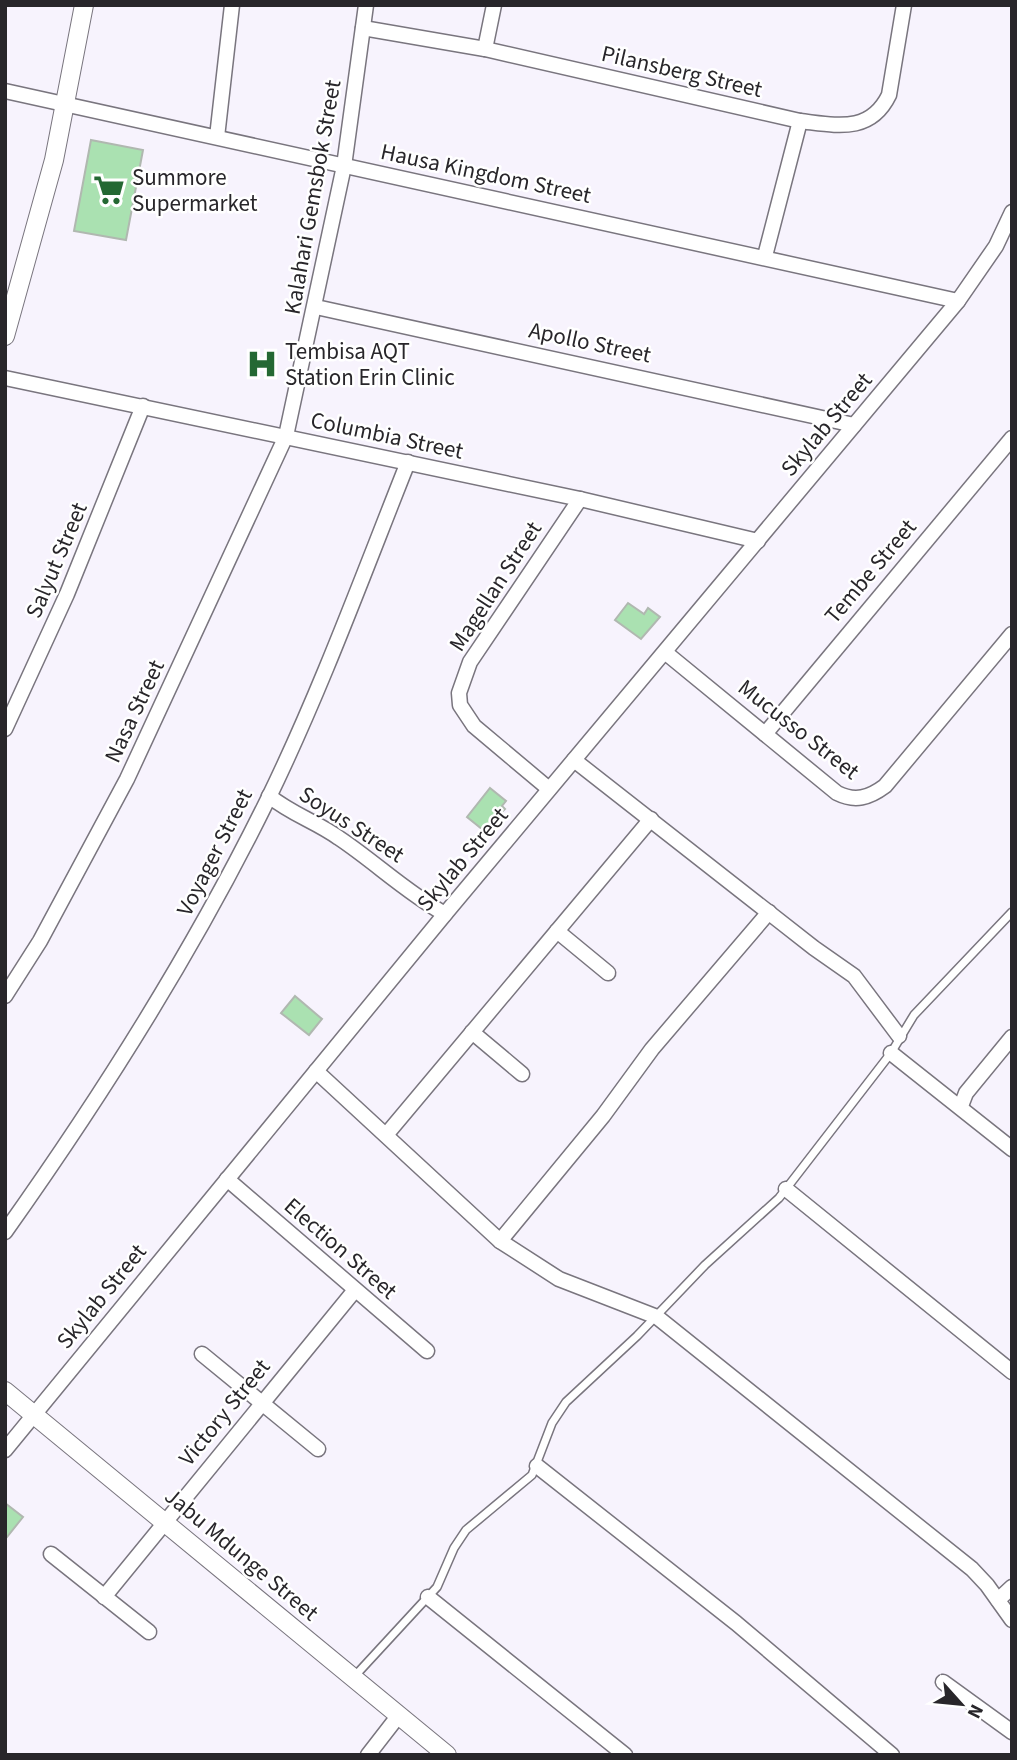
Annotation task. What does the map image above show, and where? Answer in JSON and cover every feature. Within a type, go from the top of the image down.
[{"type":"street","points":[[5,336],[34,240],[67,105],[84,5]]},
{"type":"street","points":[[217,137],[232,5]]},
{"type":"street","name":"Kalahari Gemsbok Street","points":[[286,436],[316,307],[344,166],[366,5]]},
{"type":"street","points":[[485,49],[495,5]]},
{"type":"street","name":"Pilansberg Street","points":[[363,28],[485,49],[800,121],[847,126],[862,124],[883,108],[894,73],[904,5]]},
{"type":"street","name":"Hausa Kingdom Street","points":[[5,91],[958,300]]},
{"type":"street","points":[[765,256],[800,121]]},
{"type":"street","name":"Skylab Street","points":[[5,1450],[445,914],[666,653],[958,300],[996,246],[1012,212]]},
{"type":"street","name":"Apollo Street","points":[[316,307],[854,425]]},
{"type":"street","name":"Columbia Street","points":[[5,378],[580,499],[758,541]]},
{"type":"street","name":"Salyut Street","points":[[5,729],[67,594],[143,406]]},
{"type":"street","name":"Nasa Street","points":[[5,996],[40,941],[127,779],[286,436]]},
{"type":"street","name":"Tembe Street","points":[[765,734],[1012,438]]},
{"type":"street","name":"Voyager Street","points":[[5,1232],[89,1114],[151,1015],[213,906],[269,796],[408,463]]},
{"type":"street","name":"Magellan Street","points":[[550,789],[474,726],[460,705],[459,693],[470,662],[580,499]]},
{"type":"street","name":"Mucusso Street","points":[[666,653],[836,793],[846,798],[866,797],[885,786],[1012,634]]},
{"type":"street","points":[[573,760],[814,948],[847,969],[899,1036]]},
{"type":"street","name":"Soyus Street","points":[[269,796],[292,815],[335,835],[445,914]]},
{"type":"street","points":[[386,1135],[651,820]]},
{"type":"street","points":[[500,1241],[596,1125],[652,1048],[769,912]]},
{"type":"street","points":[[556,930],[608,973]]},
{"type":"street","points":[[472,1032],[523,1074]]},
{"type":"street","points":[[961,1106],[966,1093],[1012,1037]]},
{"type":"street","points":[[891,1052],[1012,1149]]},
{"type":"street","points":[[316,1071],[500,1241],[568,1283],[657,1317],[972,1569],[1012,1620]]},
{"type":"street","name":"Election Street","points":[[227,1179],[427,1351]]},
{"type":"street","points":[[786,1189],[1012,1372]]},
{"type":"street","name":"Victory Street","points":[[104,1597],[355,1290]]},
{"type":"street","points":[[202,1354],[318,1449]]},
{"type":"street","name":"Jabu Mdunge Street","points":[[5,1391],[447,1755]]},
{"type":"street","points":[[537,1466],[736,1623],[886,1752]]},
{"type":"street","points":[[51,1554],[149,1632]]},
{"type":"street","points":[[998,1600],[1012,1587]]},
{"type":"street","points":[[428,1597],[625,1755]]},
{"type":"street","points":[[943,1682],[1012,1732]]},
{"type":"street","points":[[368,1755],[399,1716]]},
{"type":"lane","points":[[353,1678],[437,1587],[454,1548],[466,1530],[521,1487],[537,1466],[546,1435],[557,1413],[657,1317],[705,1265],[767,1211],[891,1052],[899,1036],[951,974],[1012,912]]},
{"type":"building","name":"Summore Supermarket","points":[[91,140],[143,150],[126,240],[74,231]]},
{"type":"building","points":[[628,603],[644,614],[648,608],[660,617],[641,639],[615,620]]},
{"type":"building","points":[[490,788],[506,801],[502,806],[505,809],[483,830],[467,817]]},
{"type":"building","points":[[295,996],[322,1019],[309,1035],[281,1013]]},
{"type":"building","points":[[5,1503],[23,1517],[7,1537],[5,1536]]},
{"type":"place","name":"Summore Supermarket","points":[[109,190]]},
{"type":"place","name":"Tembisa AQT Station Erin Clinic","points":[[262,364]]}]
